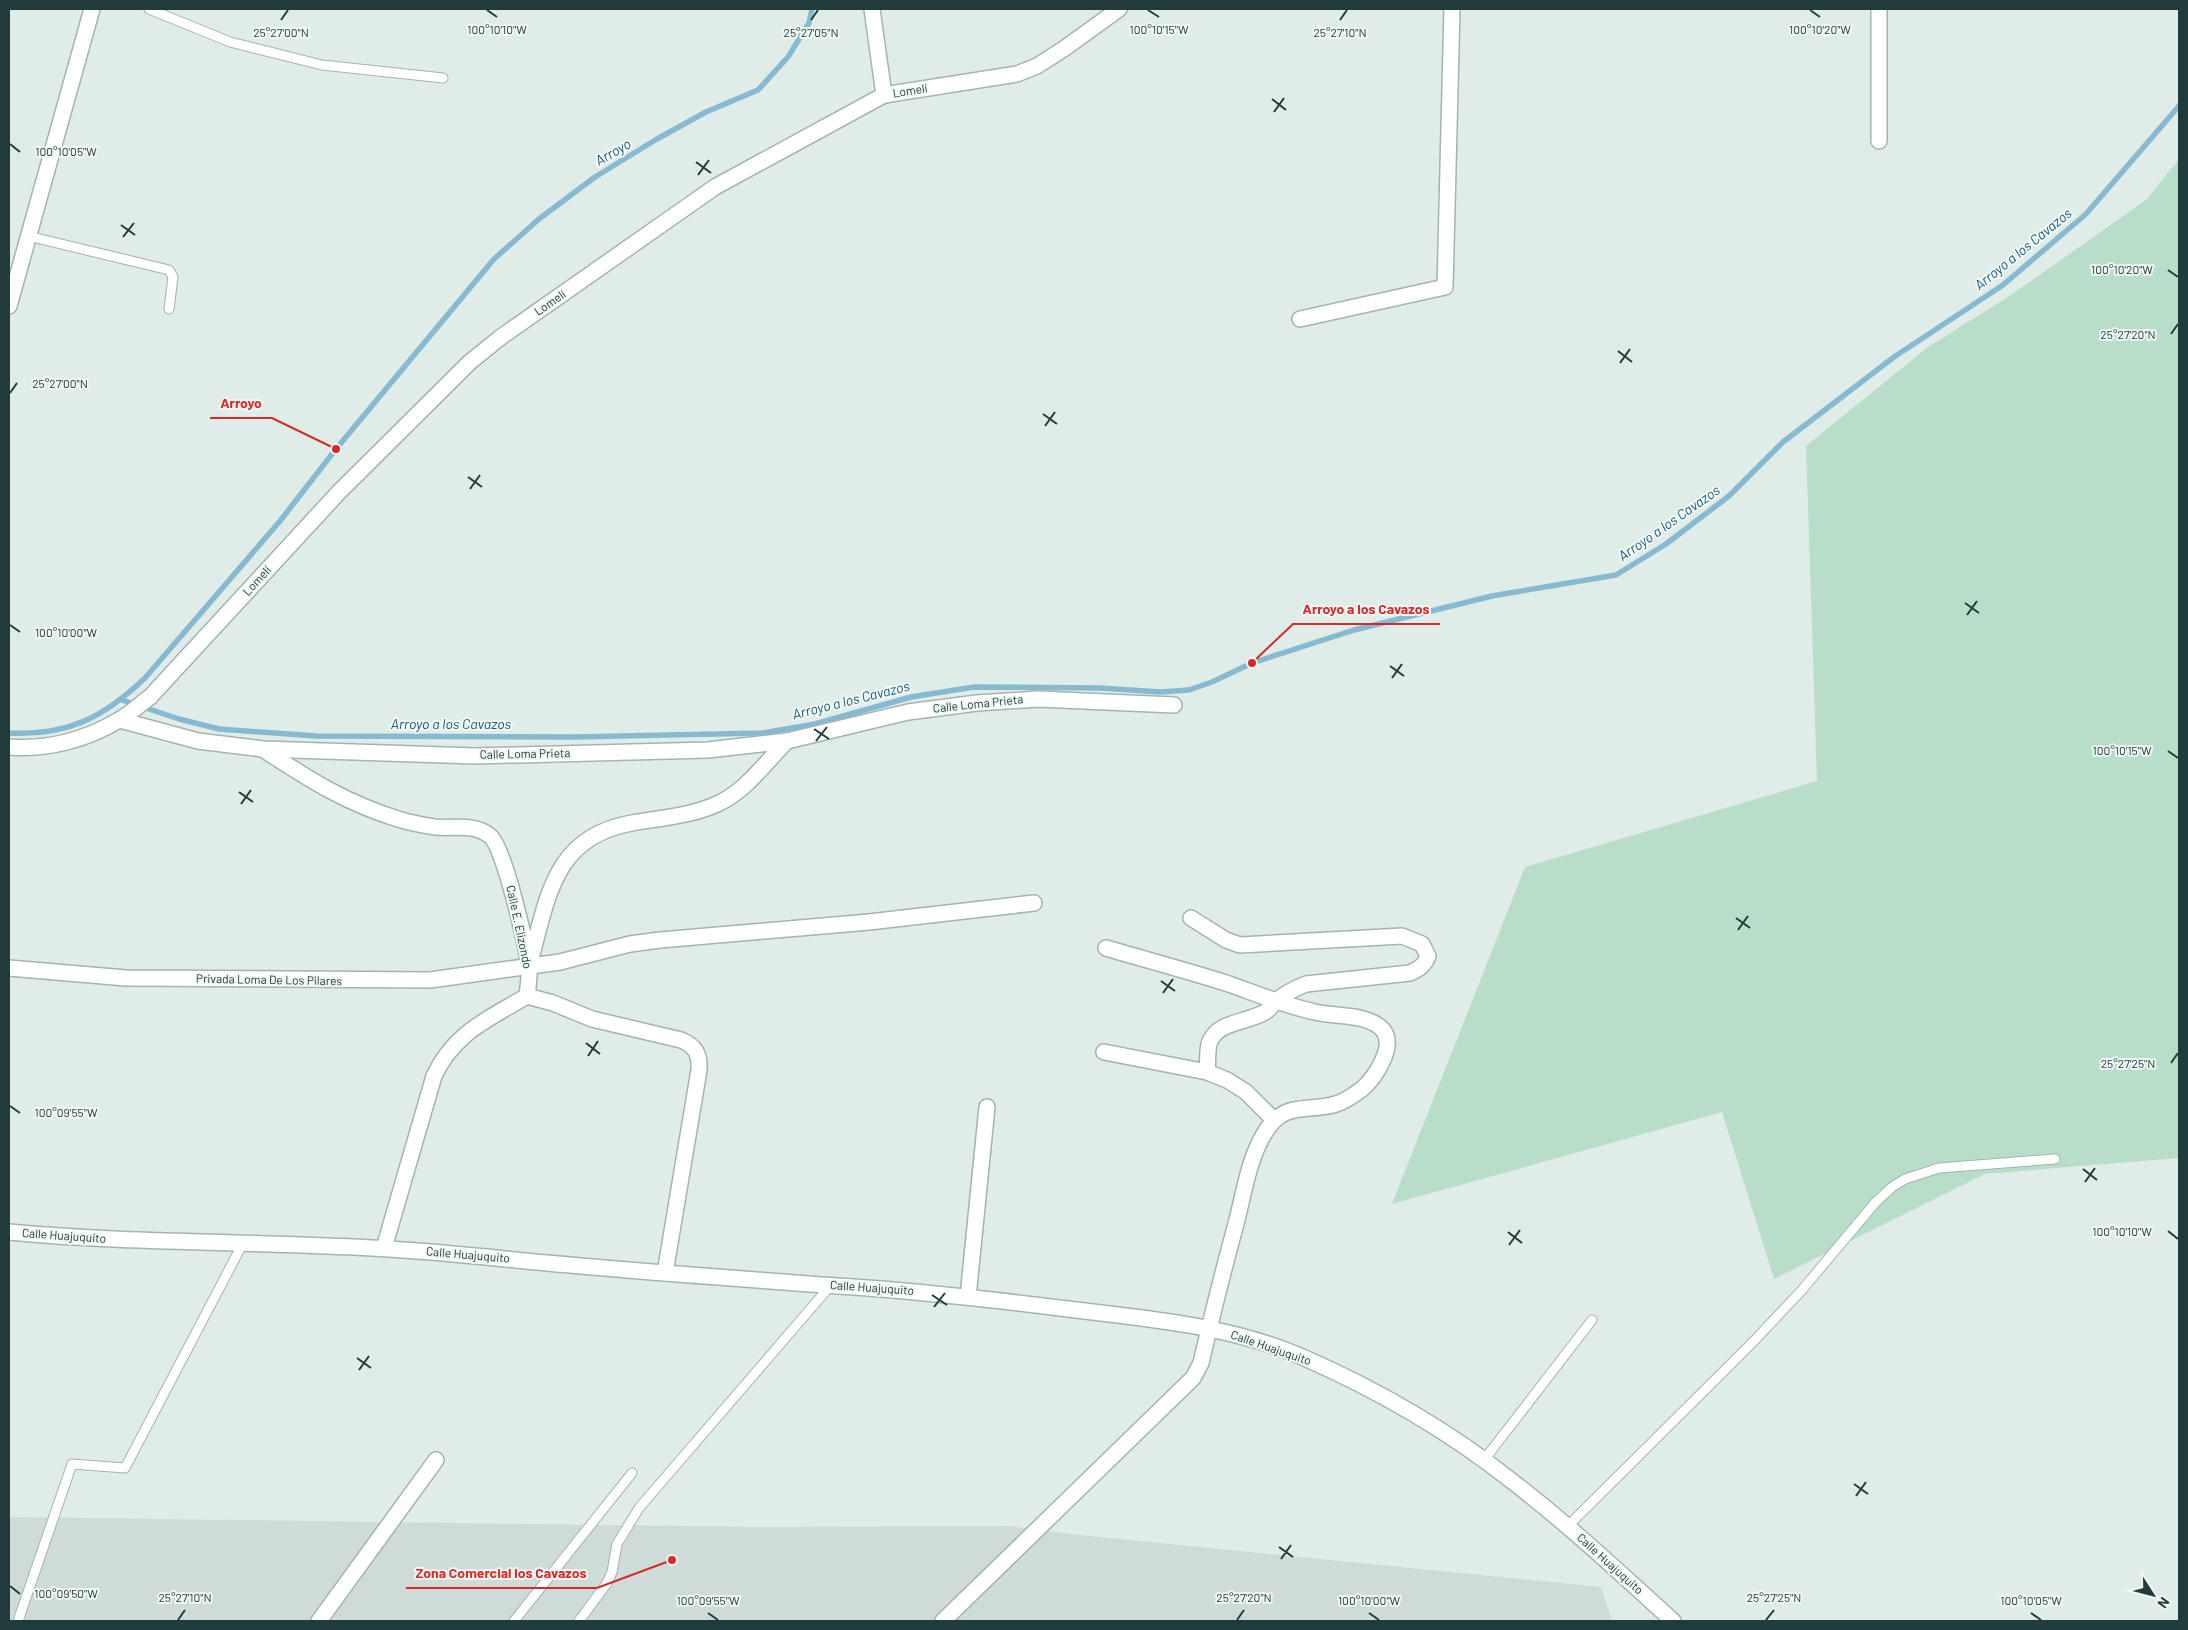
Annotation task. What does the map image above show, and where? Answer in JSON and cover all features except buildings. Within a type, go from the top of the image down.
[{"type":"street","points":[[9,306],[92,9]]},
{"type":"street","points":[[872,9],[884,95]]},
{"type":"street","name":"Lomelí","points":[[9,747],[45,746],[75,741],[120,720],[150,696],[339,492],[470,362],[501,337],[715,187],[884,95],[1017,74],[1051,57],[1119,9]]},
{"type":"street","points":[[1300,319],[1445,287],[1452,9]]},
{"type":"street","points":[[1879,9],[1879,141]]},
{"type":"street","name":"Calle Loma Prieta","points":[[120,720],[198,741],[263,749],[475,756],[708,750],[787,741],[908,712],[977,703],[1038,699],[1174,705]]},
{"type":"street","points":[[529,966],[552,884],[578,847],[592,835],[613,826],[696,812],[719,804],[740,790],[787,741]]},
{"type":"street","name":"Calle E. Elizondo","points":[[263,749],[323,788],[357,805],[400,820],[436,827],[480,829],[492,837],[501,854],[508,874],[529,966],[528,996]]},
{"type":"street","name":"Privada Loma De Los Pilares","points":[[9,968],[126,978],[430,980],[560,962],[630,944],[660,940],[869,922],[1034,903]]},
{"type":"street","points":[[1191,918],[1226,940],[1240,945],[1402,936],[1422,944],[1427,950],[1428,956],[1426,963],[1410,973],[1306,984],[1296,988],[1277,1000],[1267,1011],[1253,1018],[1226,1026],[1215,1034],[1209,1044],[1207,1072]]},
{"type":"street","points":[[943,1621],[1193,1378],[1201,1363],[1249,1170],[1263,1134],[1274,1120],[1285,1111],[1335,1104],[1349,1099],[1378,1072],[1385,1055],[1387,1040],[1384,1031],[1375,1023],[1302,1009],[1106,948]]},
{"type":"street","points":[[384,1248],[434,1076],[441,1061],[459,1039],[474,1027],[528,996],[553,1003],[592,1019],[681,1040],[689,1043],[698,1054],[699,1070],[665,1273]]},
{"type":"street","points":[[1104,1052],[1207,1072],[1227,1080],[1246,1092],[1274,1120]]},
{"type":"street","points":[[968,1297],[987,1107]]},
{"type":"street","name":"Calle Huajuquito","points":[[9,1232],[242,1244],[384,1248],[968,1297],[1209,1328],[1252,1339],[1298,1355],[1353,1381],[1410,1412],[1484,1460],[1568,1526],[1673,1621]]},
{"type":"street","points":[[319,1621],[436,1460]]},
{"type":"lane","points":[[149,9],[230,42],[322,65],[443,78]]},
{"type":"lane","points":[[28,236],[170,270],[174,278],[170,309]]},
{"type":"lane","points":[[1568,1526],[1754,1341],[1808,1283],[1875,1203],[1892,1187],[1905,1178],[1939,1168],[2055,1159]]},
{"type":"lane","points":[[18,1621],[72,1464],[125,1468],[242,1244]]},
{"type":"lane","points":[[579,1621],[607,1583],[612,1572],[617,1544],[639,1508],[831,1285]]},
{"type":"lane","points":[[1484,1460],[1592,1320]]},
{"type":"lane","points":[[514,1621],[632,1473]]},
{"type":"shaded area","points":[[9,1517],[760,1527],[1008,1526],[1070,1534],[1601,1587],[1612,1621],[9,1621]]},
{"type":"green space","points":[[2179,159],[2179,1158],[1985,1174],[1774,1279],[1722,1112],[1392,1204],[1525,867],[1817,781],[1806,446],[1928,347],[2011,295],[2146,200]]},
{"type":"waterway","name":"Arroyo","points":[[9,733],[49,731],[83,722],[114,704],[145,678],[280,521],[336,449],[494,259],[539,219],[595,177],[706,112],[758,90],[788,57],[809,23],[812,9]]},
{"type":"waterway","name":"Arroyo a los Cavazos","points":[[122,700],[179,719],[219,729],[316,736],[575,737],[763,733],[815,724],[911,697],[974,687],[1100,688],[1160,692],[1189,690],[1212,682],[1252,663],[1354,630],[1492,596],[1616,575],[1666,544],[1729,496],[1783,442],[1894,357],[2003,285],[2086,214],[2179,106]]},
{"type":"place","name":"Arroyo","points":[[336,449]]},
{"type":"place","name":"Arroyo a los Cavazos","points":[[1252,663]]},
{"type":"place","name":"Zona Comercial los Cavazos","points":[[672,1560]]}]
